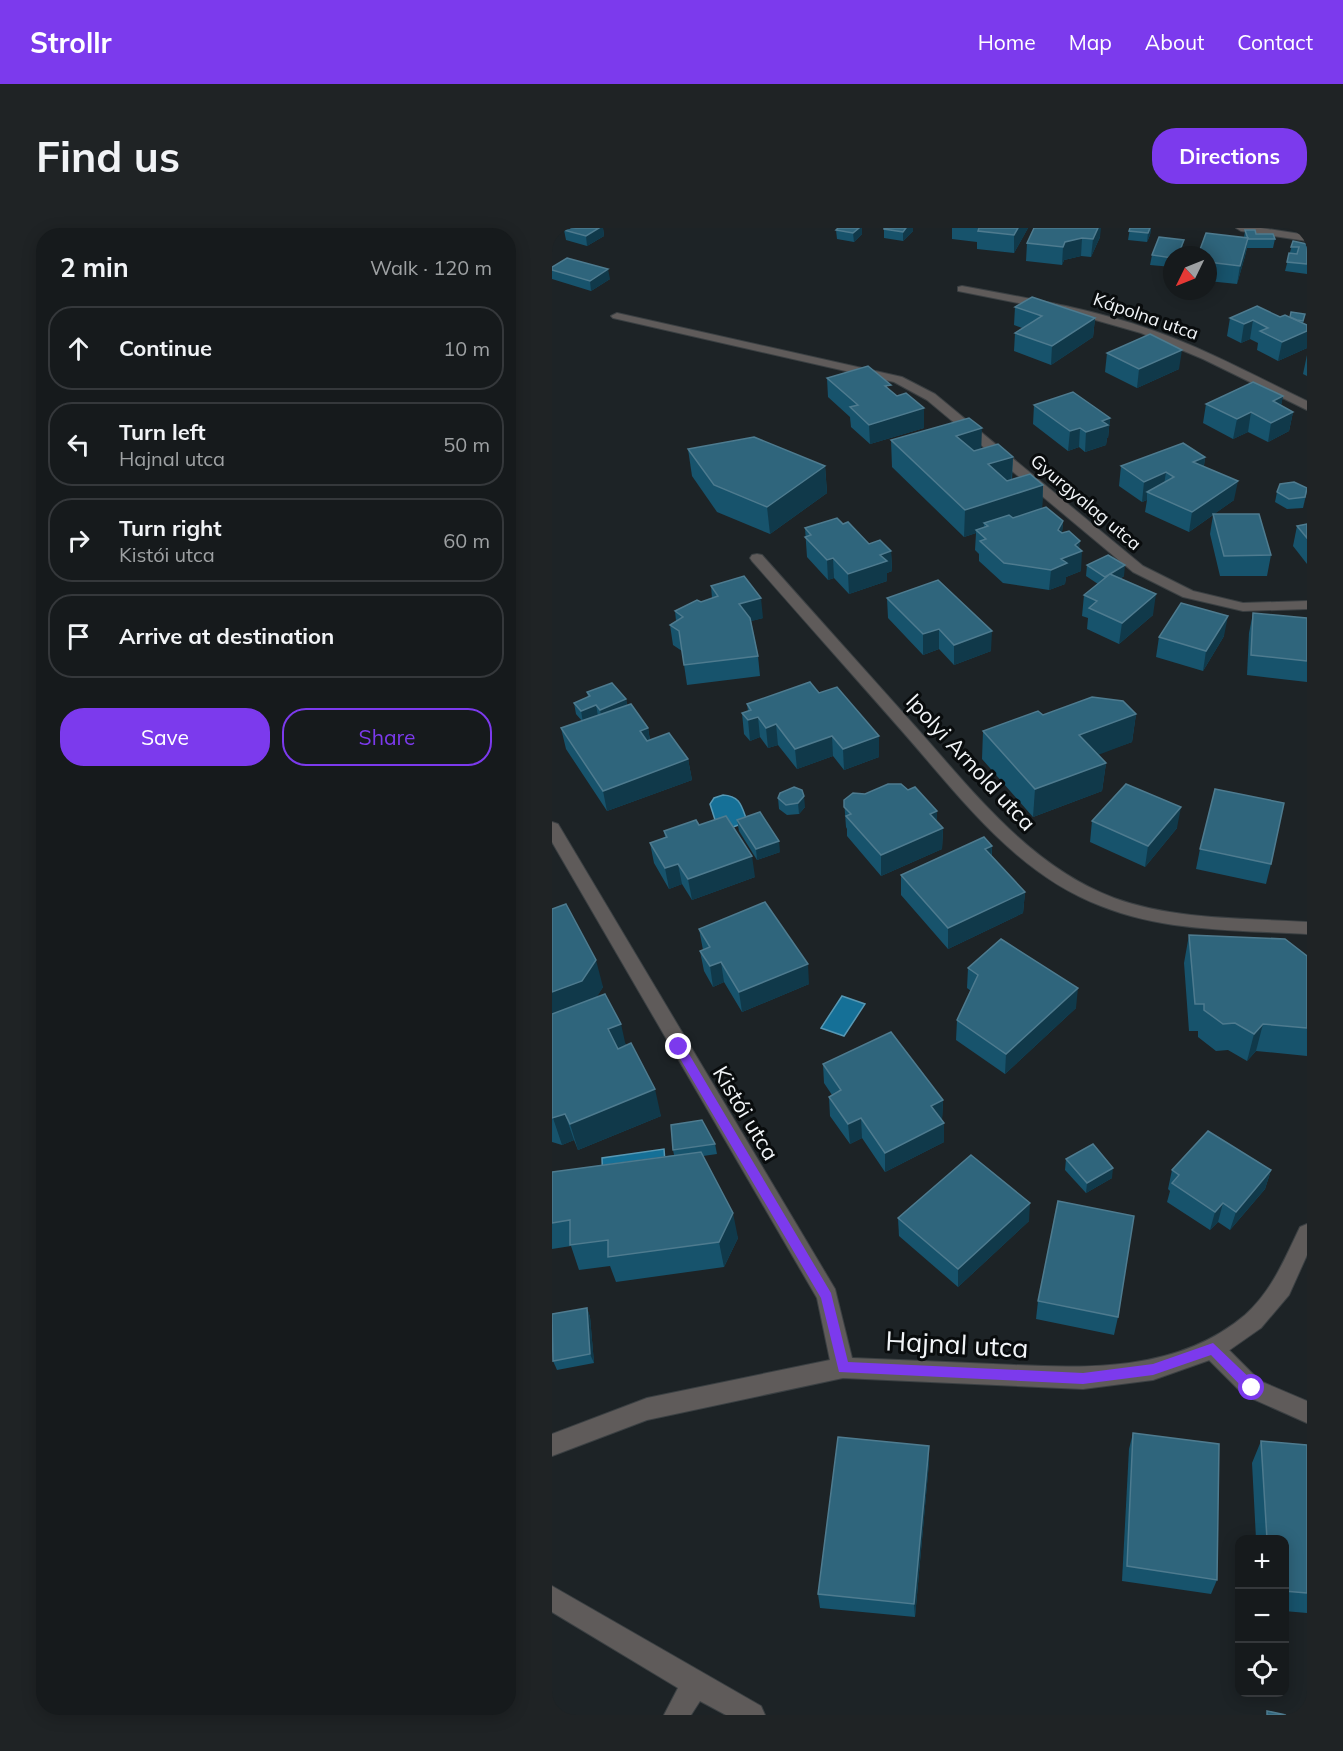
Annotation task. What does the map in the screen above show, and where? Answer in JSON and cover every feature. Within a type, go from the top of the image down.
[{"type":"street","points":[[1242,228],[1307,238]]},
{"type":"street","name":"Kápolna utca","points":[[962,289],[1090,314],[1146,331],[1193,350],[1307,406]]},
{"type":"street","name":"Gyurgyalag utca","points":[[617,316],[898,379],[915,386],[948,410],[1138,569],[1188,594],[1243,607],[1307,605]]},
{"type":"street","name":"Ipolyi Arnold utca","points":[[757,558],[998,829],[1033,860],[1077,888],[1124,908],[1173,918],[1307,928]]},
{"type":"street","name":"Kistói utca","points":[[552,828],[826,1296],[843,1368]]},
{"type":"street","name":"Hajnal utca","points":[[552,1445],[647,1409],[843,1368],[1083,1379],[1153,1370],[1213,1349],[1253,1321],[1281,1288],[1307,1233]]},
{"type":"street","points":[[1213,1349],[1252,1388],[1307,1412]]},
{"type":"street","points":[[552,1598],[695,1684],[752,1715]]},
{"type":"street","points":[[677,1715],[695,1684]]},
{"type":"water","points":[[723,795],[733,797],[741,805],[746,818],[741,824],[724,827],[716,823],[710,804],[714,798]]},
{"type":"water","points":[[842,996],[865,1004],[844,1036],[821,1028]]},
{"type":"water","points":[[664,1149],[666,1176],[603,1186],[602,1158]]},
{"type":"building","points":[[599,228],[586,236],[564,230]]},
{"type":"building","points":[[838,228],[859,228],[853,233],[836,230]]},
{"type":"building","points":[[884,228],[906,228],[903,232]]},
{"type":"building","points":[[979,228],[1018,228],[1014,235],[978,231]]},
{"type":"building","points":[[1034,228],[1098,228],[1093,239],[1082,238],[1065,242],[1063,247],[1027,243]]},
{"type":"building","points":[[1130,228],[1150,228],[1148,233],[1129,231]]},
{"type":"building","points":[[1245,230],[1255,230],[1256,234],[1273,234],[1275,239],[1248,239]]},
{"type":"building","points":[[1206,233],[1248,238],[1240,266],[1217,263],[1217,246],[1201,246]]},
{"type":"building","points":[[1159,237],[1184,240],[1182,246],[1163,246],[1163,257],[1152,255]]},
{"type":"building","points":[[1293,241],[1307,244],[1307,264],[1287,262],[1289,253],[1297,254],[1299,247],[1291,247]]},
{"type":"building","points":[[567,258],[608,269],[590,281],[552,270],[552,267]]},
{"type":"building","points":[[1032,297],[1095,318],[1052,346],[1015,333],[1042,316],[1015,307]]},
{"type":"building","points":[[1257,306],[1280,317],[1285,315],[1307,325],[1307,331],[1282,342],[1260,331],[1268,328],[1253,320],[1244,324],[1230,318]]},
{"type":"building","points":[[1291,312],[1305,314],[1303,321],[1290,317]]},
{"type":"building","points":[[1150,334],[1182,350],[1139,369],[1107,353]]},
{"type":"building","points":[[868,366],[891,385],[885,386],[897,396],[906,393],[924,408],[869,425],[850,407],[858,405],[827,378]]},
{"type":"building","points":[[1253,382],[1283,396],[1273,401],[1293,412],[1271,423],[1251,412],[1237,419],[1206,404]]},
{"type":"building","points":[[1073,392],[1110,418],[1102,421],[1108,425],[1086,432],[1080,428],[1070,431],[1034,405]]},
{"type":"building","points":[[969,418],[982,428],[956,436],[974,451],[998,444],[1013,457],[988,464],[1007,481],[1030,474],[1043,485],[965,510],[891,440]]},
{"type":"building","points":[[754,437],[825,466],[767,507],[714,485],[688,449]]},
{"type":"building","points":[[1183,443],[1205,457],[1193,462],[1238,481],[1192,512],[1147,492],[1174,477],[1166,472],[1144,482],[1121,466]]},
{"type":"building","points":[[1294,482],[1307,488],[1305,497],[1289,499],[1277,492],[1280,484]]},
{"type":"building","points":[[1046,507],[1063,521],[1058,530],[1062,533],[1069,531],[1080,541],[1075,545],[1082,551],[1061,559],[1067,563],[1051,570],[1004,563],[980,541],[986,539],[976,530],[988,526],[984,523],[1009,515],[1013,518]]},
{"type":"building","points":[[1213,514],[1259,514],[1271,555],[1224,556]]},
{"type":"building","points":[[837,518],[843,524],[848,522],[869,544],[880,540],[891,551],[880,555],[887,561],[848,574],[833,558],[827,560],[805,537],[811,535],[805,528]]},
{"type":"building","points":[[1307,524],[1307,538],[1297,526]]},
{"type":"building","points":[[1108,555],[1125,565],[1105,577],[1087,565]]},
{"type":"building","points":[[1110,574],[1156,594],[1122,623],[1089,608],[1097,601],[1084,595]]},
{"type":"building","points":[[744,576],[761,598],[739,604],[750,618],[758,656],[684,665],[679,631],[670,625],[683,617],[675,611],[697,600],[701,602],[718,596],[711,586]]},
{"type":"building","points":[[938,580],[992,631],[954,645],[939,629],[923,634],[887,598]]},
{"type":"building","points":[[1181,603],[1228,616],[1206,651],[1159,637]]},
{"type":"building","points":[[1253,613],[1307,618],[1307,661],[1251,655]]},
{"type":"building","points":[[810,682],[819,693],[837,687],[879,736],[843,749],[832,736],[795,749],[776,724],[766,728],[758,717],[748,720],[742,713],[751,710],[747,704]]},
{"type":"building","points":[[612,683],[626,699],[600,710],[596,705],[581,711],[574,703],[590,696],[587,692]]},
{"type":"building","points":[[1092,697],[1123,701],[1136,714],[1079,735],[1106,763],[1035,789],[983,731],[1038,711],[1043,715]]},
{"type":"building","points":[[631,704],[648,728],[640,731],[647,741],[669,733],[688,759],[603,791],[561,728]]},
{"type":"building","points":[[888,784],[901,784],[908,790],[915,787],[937,811],[930,814],[943,828],[881,855],[846,816],[851,814],[844,807],[844,800],[853,793],[865,794]]},
{"type":"building","points":[[1126,784],[1181,807],[1148,846],[1092,821]]},
{"type":"building","points":[[794,787],[802,790],[804,796],[798,803],[786,805],[778,798],[780,793]]},
{"type":"building","points":[[1215,789],[1284,803],[1271,864],[1200,849]]},
{"type":"building","points":[[760,812],[779,841],[756,849],[737,820]]},
{"type":"building","points":[[726,816],[752,856],[688,879],[678,864],[665,868],[650,843],[667,837],[664,831],[696,820],[699,825]]},
{"type":"building","points":[[984,837],[992,846],[985,849],[1025,892],[948,928],[901,875]]},
{"type":"building","points":[[765,902],[808,964],[739,992],[721,962],[710,966],[700,951],[710,947],[699,929]]},
{"type":"building","points":[[566,904],[596,960],[582,981],[552,992],[552,909]]},
{"type":"building","points":[[1189,935],[1285,939],[1307,956],[1307,1028],[1263,1024],[1254,1034],[1235,1023],[1223,1024],[1204,1010],[1204,1004],[1195,1004]]},
{"type":"building","points":[[1001,939],[1078,988],[1006,1054],[957,1020],[978,975],[968,968]]},
{"type":"building","points":[[605,994],[621,1024],[608,1029],[618,1049],[631,1043],[655,1089],[570,1124],[565,1114],[552,1118],[552,1014]]},
{"type":"building","points":[[891,1032],[943,1100],[931,1106],[944,1123],[885,1153],[861,1118],[848,1124],[829,1097],[841,1090],[823,1064]]},
{"type":"building","points":[[702,1120],[715,1144],[673,1150],[671,1125]]},
{"type":"building","points":[[1208,1131],[1271,1170],[1236,1212],[1223,1203],[1215,1212],[1172,1183],[1179,1175],[1172,1170]]},
{"type":"building","points":[[1093,1144],[1113,1168],[1087,1183],[1066,1159]]},
{"type":"building","points":[[701,1152],[733,1213],[719,1242],[608,1257],[608,1240],[570,1245],[570,1220],[552,1223],[552,1172]]},
{"type":"building","points":[[971,1155],[1030,1203],[958,1269],[898,1218]]},
{"type":"building","points":[[1058,1201],[1134,1216],[1118,1317],[1038,1301]]},
{"type":"building","points":[[587,1308],[590,1354],[553,1361],[552,1314]]},
{"type":"building","points":[[1133,1433],[1219,1444],[1217,1580],[1127,1566]]},
{"type":"building","points":[[838,1437],[929,1446],[914,1604],[818,1594]]},
{"type":"building","points":[[1261,1441],[1307,1445],[1307,1593],[1289,1591],[1289,1535],[1267,1535]]},
{"type":"building","points":[[1267,1711],[1286,1715],[1267,1715]]},
{"type":"route","points":[[679,1047],[826,1296],[843,1368],[1083,1379],[1153,1370],[1213,1349],[1252,1388]]}]
